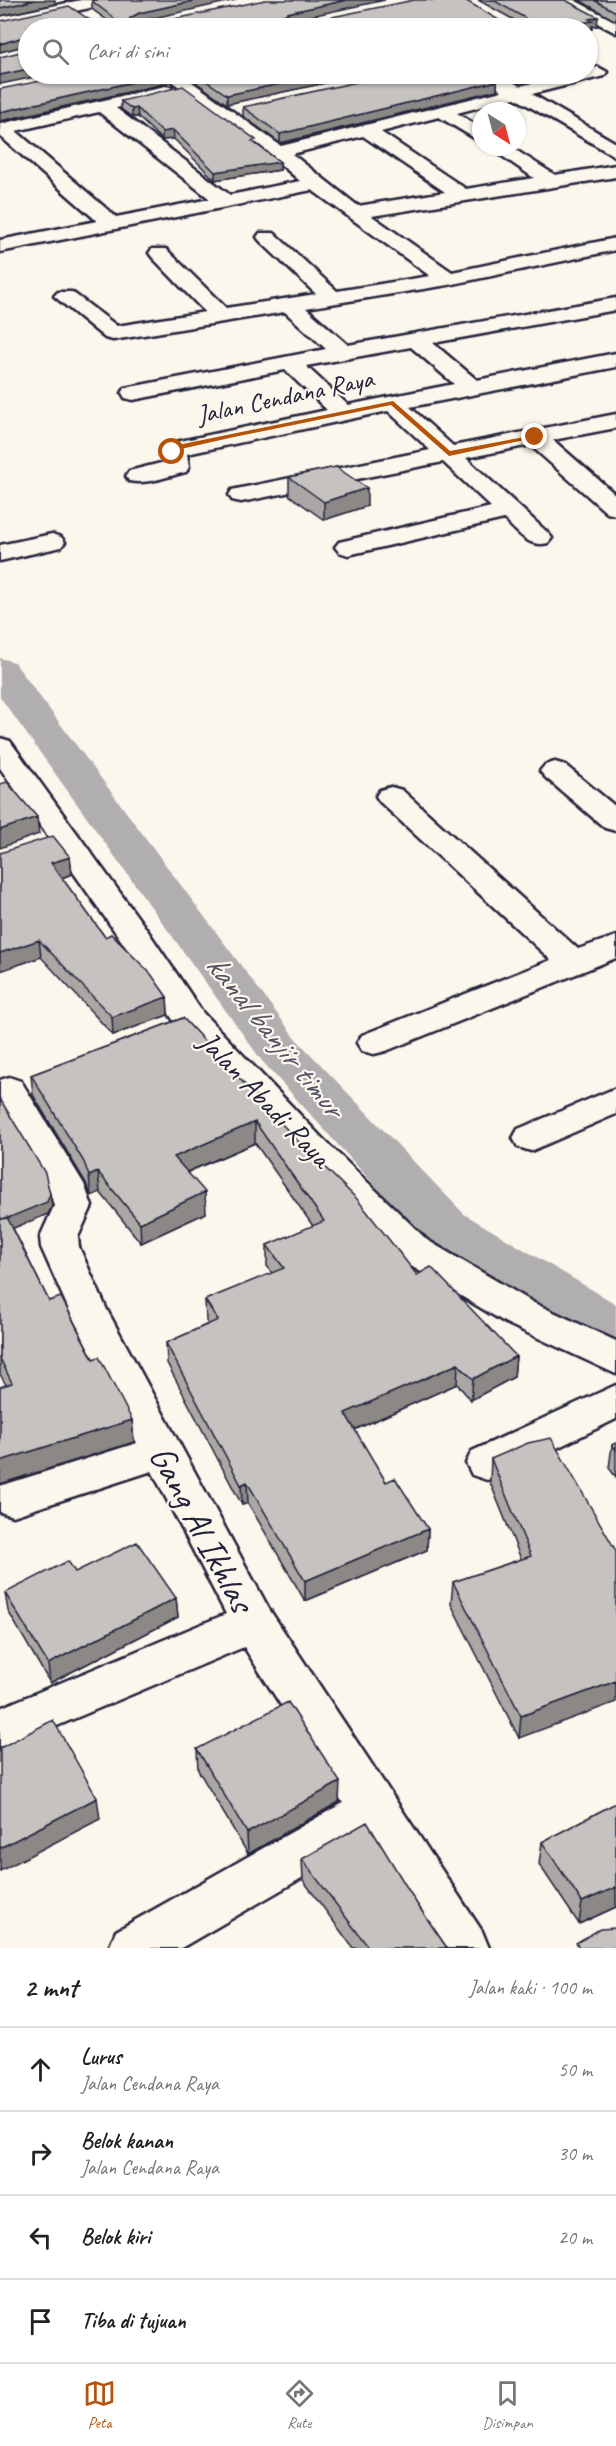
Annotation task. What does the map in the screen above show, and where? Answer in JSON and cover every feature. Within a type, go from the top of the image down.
[{"type":"street","points":[[0,22],[68,3],[104,0]]},
{"type":"street","points":[[562,0],[598,18]]},
{"type":"street","points":[[68,3],[89,18]]},
{"type":"street","points":[[583,10],[605,7]]},
{"type":"street","points":[[598,18],[616,28]]},
{"type":"street","points":[[598,72],[616,82]]},
{"type":"street","points":[[184,84],[226,112],[315,184],[448,279]]},
{"type":"street","points":[[504,84],[616,151]]},
{"type":"street","points":[[278,152],[544,84]]},
{"type":"street","points":[[2,129],[187,86]]},
{"type":"street","points":[[103,106],[228,203]]},
{"type":"street","points":[[226,112],[248,107]]},
{"type":"street","points":[[442,111],[472,130]]},
{"type":"street","points":[[2,129],[112,224]]},
{"type":"street","points":[[366,130],[461,194]]},
{"type":"street","points":[[512,156],[550,180]]},
{"type":"street","points":[[357,212],[616,171]]},
{"type":"street","points":[[1,245],[228,203],[315,184]]},
{"type":"street","points":[[267,237],[332,297]]},
{"type":"street","points":[[65,296],[113,333],[448,279],[616,244]]},
{"type":"street","points":[[159,254],[221,316]]},
{"type":"street","points":[[289,304],[344,352]]},
{"type":"street","points":[[133,393],[344,352],[616,304]]},
{"type":"street","points":[[416,340],[471,387]]},
{"type":"street","points":[[393,403],[616,360]]},
{"type":"street","points":[[290,363],[342,412]]},
{"type":"street","name":"Jalan Cendana Raya","points":[[138,476],[177,466],[172,452],[178,447],[393,403],[539,538]]},
{"type":"street","points":[[241,495],[616,421]]},
{"type":"street","points":[[535,437],[616,508]]},
{"type":"street","points":[[348,547],[508,511]]},
{"type":"street","points":[[0,553],[52,542]]},
{"type":"street","name":"Jalan Abadi Raya","points":[[0,747],[53,842],[136,937],[190,1020],[309,1147],[414,1250],[520,1313],[616,1359]]},
{"type":"street","points":[[555,771],[616,822]]},
{"type":"street","points":[[391,796],[575,964]]},
{"type":"street","points":[[374,1042],[616,946]]},
{"type":"street","points":[[158,1033],[190,1020]]},
{"type":"street","name":"Gang Al Ikhlas","points":[[16,1086],[66,1185],[73,1206],[59,1237],[64,1259],[163,1451],[253,1623],[464,1948]]},
{"type":"street","points":[[531,1138],[616,1100]]},
{"type":"street","points":[[487,1463],[616,1401]]},
{"type":"street","points":[[13,1499],[163,1451]]},
{"type":"street","points":[[0,1729],[253,1623]]},
{"type":"street","points":[[134,1948],[374,1810]]},
{"type":"building","points":[[0,0],[35,0],[0,8]]},
{"type":"building","points":[[198,0],[139,13],[130,18],[114,18],[92,1]]},
{"type":"building","points":[[265,0],[347,0],[287,13],[279,18],[179,18]]},
{"type":"building","points":[[414,0],[465,0],[495,18],[327,18]]},
{"type":"building","points":[[493,0],[565,0],[598,17],[525,18]]},
{"type":"building","points":[[594,0],[616,0],[616,12]]},
{"type":"building","points":[[69,6],[87,18],[18,18],[18,39],[0,44],[0,21]]},
{"type":"building","points":[[18,52],[18,71],[0,75],[0,57]]},
{"type":"building","points":[[25,84],[124,84],[0,112],[0,89]]},
{"type":"building","points":[[211,84],[279,84],[227,95]]},
{"type":"building","points":[[348,84],[485,84],[280,134],[243,107]]},
{"type":"building","points":[[183,86],[256,140],[252,141],[280,162],[215,172],[173,130],[162,132],[137,108],[132,109],[121,101]]},
{"type":"building","points":[[336,467],[367,488],[324,502],[289,477]]},
{"type":"building","points":[[7,782],[37,817],[0,830],[0,784]]},
{"type":"building","points":[[53,836],[70,857],[51,863],[105,937],[111,934],[151,974],[167,997],[112,1017],[39,940],[0,953],[0,853]]},
{"type":"building","points":[[183,1018],[294,1137],[357,1199],[417,1275],[431,1267],[516,1356],[473,1379],[458,1364],[345,1413],[386,1482],[395,1478],[428,1529],[305,1581],[247,1482],[241,1485],[166,1343],[218,1320],[205,1300],[284,1268],[267,1245],[324,1221],[255,1122],[174,1157],[205,1192],[140,1223],[98,1172],[89,1176],[84,1162],[31,1075]]},
{"type":"building","points":[[0,1099],[45,1173],[50,1194],[47,1202],[2,1219],[0,1217]]},
{"type":"building","points":[[7,1217],[49,1301],[61,1297],[93,1359],[99,1357],[132,1420],[0,1461],[0,1387],[12,1383],[0,1358],[0,1220]]},
{"type":"building","points":[[551,1438],[616,1551],[616,1681],[521,1716],[453,1582],[531,1556],[491,1459],[528,1443]]},
{"type":"building","points":[[137,1542],[176,1598],[48,1664],[5,1593],[68,1561],[75,1572]]},
{"type":"building","points":[[288,1702],[340,1782],[247,1833],[197,1749]]},
{"type":"building","points":[[53,1720],[97,1798],[0,1848],[0,1748]]},
{"type":"building","points":[[616,1803],[616,1887],[582,1902],[542,1842]]},
{"type":"building","points":[[367,1822],[447,1948],[369,1948],[302,1859]]},
{"type":"building","points":[[616,1928],[616,1948],[580,1948],[576,1943],[600,1929]]},
{"type":"waterway","name":"kanal banjir timur","points":[[0,670],[279,1050],[445,1228],[616,1331]]},
{"type":"route","points":[[172,452],[178,447],[393,403],[449,453],[535,437]]}]
